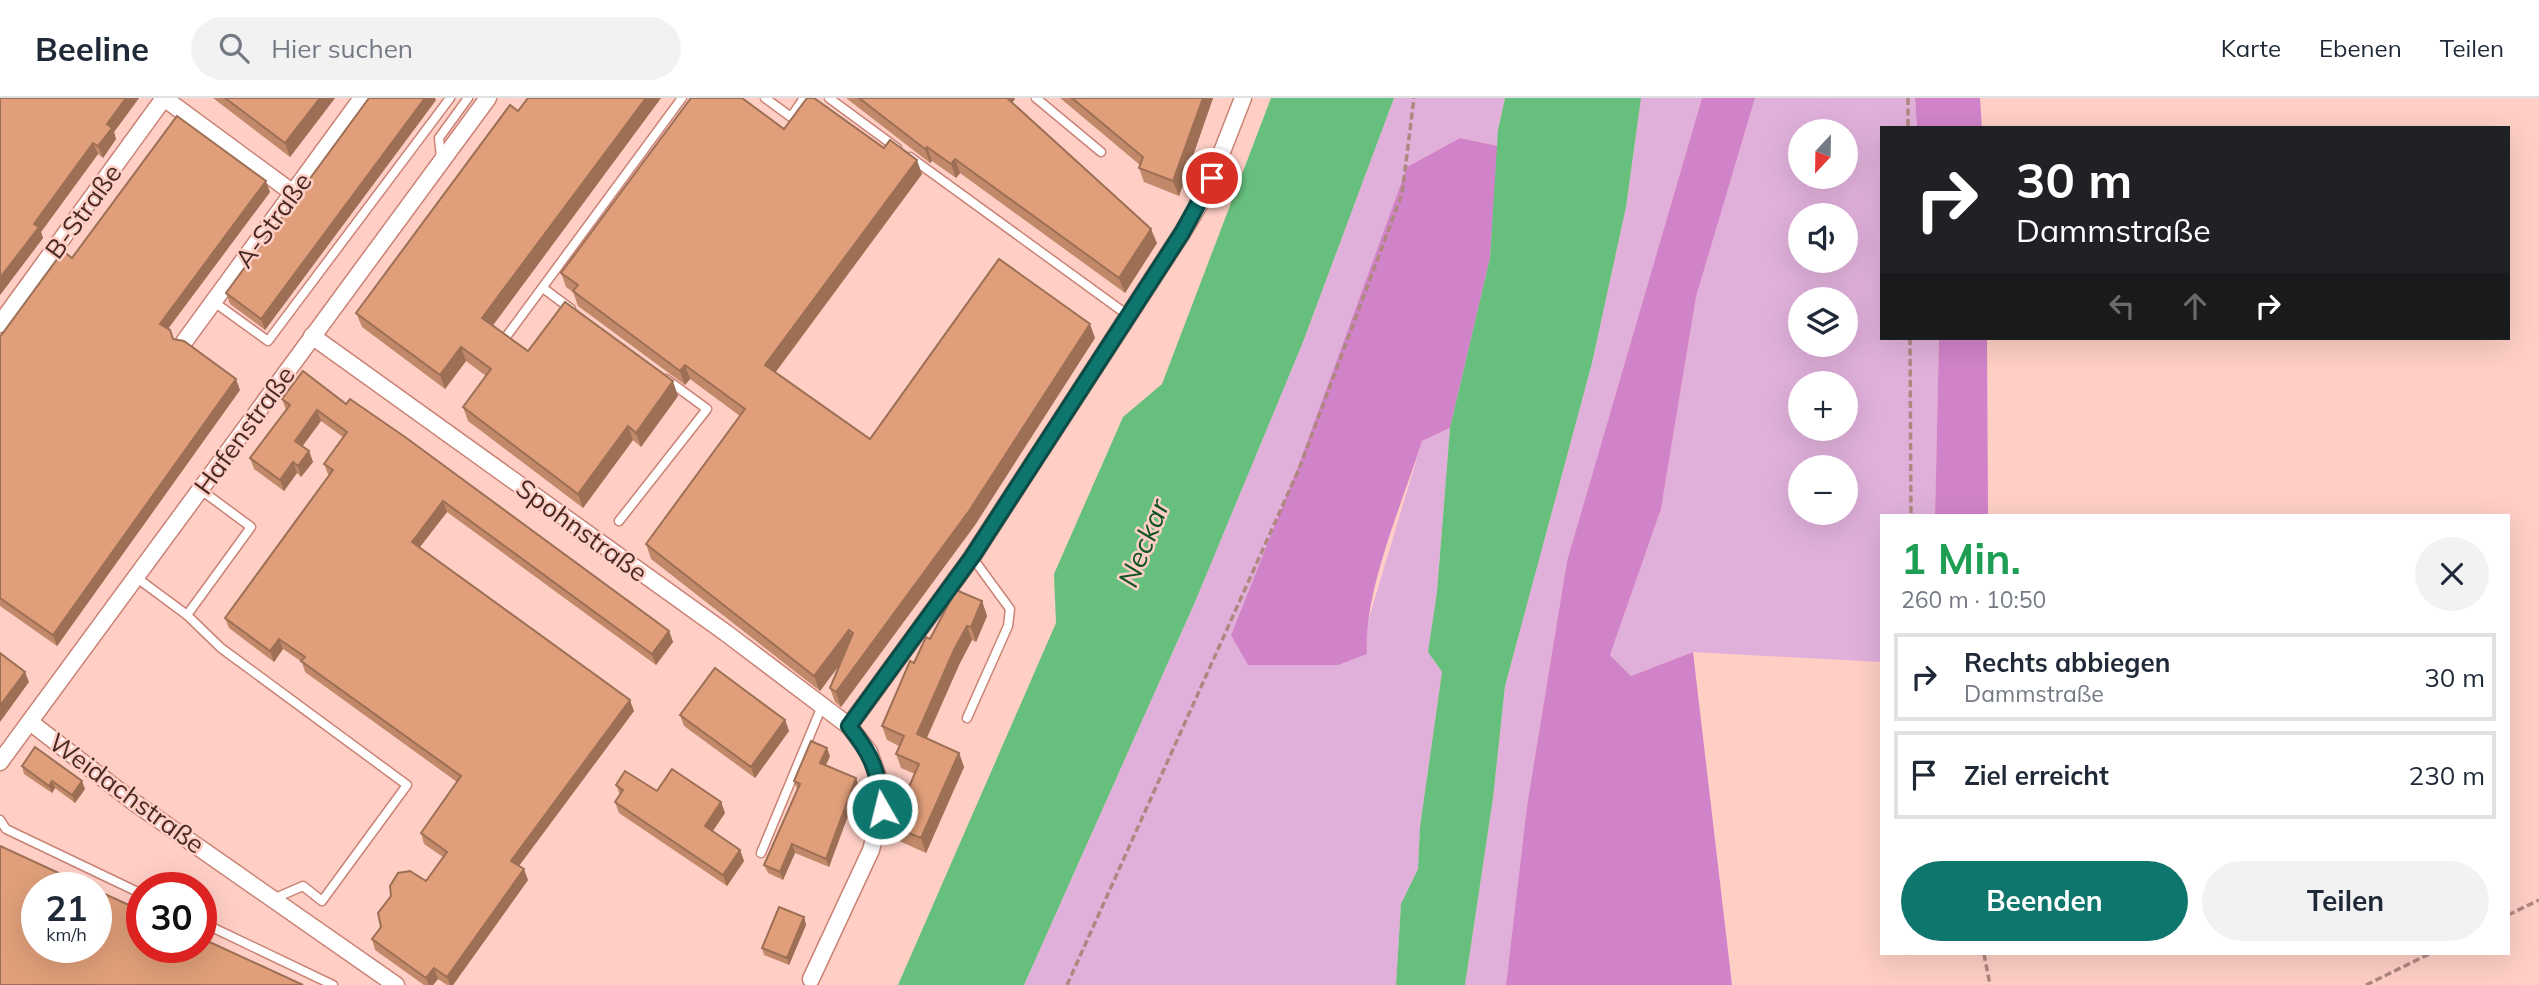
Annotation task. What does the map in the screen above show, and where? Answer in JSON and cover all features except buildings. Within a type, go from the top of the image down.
[{"type":"street","points":[[164,98],[293,192]]},
{"type":"street","name":"B-Straße","points":[[1,320],[164,98]]},
{"type":"street","name":"A-Straße","points":[[184,342],[362,98]]},
{"type":"street","name":"Hafenstraße","points":[[0,762],[488,98]]},
{"type":"street","points":[[849,726],[972,557],[1205,195],[1243,98]]},
{"type":"street","name":"Spohnstraße","points":[[313,336],[849,726],[869,752],[880,783],[882,809],[871,850],[811,979]]},
{"type":"street","name":"Weidachstraße","points":[[30,722],[135,803],[396,985]]},
{"type":"lane","points":[[214,302],[268,341],[450,98]]},
{"type":"lane","points":[[442,161],[439,138],[468,98]]},
{"type":"lane","points":[[506,337],[682,98]]},
{"type":"lane","points":[[765,98],[790,117],[804,98]]},
{"type":"lane","points":[[829,98],[1129,316]]},
{"type":"lane","points":[[1036,98],[1101,152]]},
{"type":"lane","points":[[543,288],[576,312]]},
{"type":"lane","points":[[619,521],[707,409],[663,377]]},
{"type":"lane","points":[[187,615],[251,527],[201,490]]},
{"type":"lane","points":[[967,718],[1008,626],[1010,609],[972,557]]},
{"type":"lane","points":[[137,578],[187,615],[221,648],[407,785],[322,901],[303,887],[273,899]]},
{"type":"lane","points":[[761,853],[822,706]]},
{"type":"lane","points":[[0,820],[6,829],[126,886]]},
{"type":"lane","points":[[217,930],[333,985]]},
{"type":"path","points":[[1067,985],[1299,469],[1328,396],[1402,194],[1414,98]]},
{"type":"path","points":[[1908,98],[1908,126]]},
{"type":"path","points":[[1910,340],[1911,514]]},
{"type":"path","points":[[2510,914],[2539,900]]},
{"type":"path","points":[[1984,955],[1990,985]]},
{"type":"path","points":[[2366,985],[2427,955]]},
{"type":"shaded area","points":[[1394,98],[1505,98],[1498,130],[1498,146],[1460,138],[1407,167],[1298,467],[1231,635],[1367,654],[1366,628],[1422,441],[1450,428],[1437,592],[1428,652],[1442,672],[1420,827],[1418,869],[1401,904],[1396,985],[1024,985],[1195,602],[1303,342]]},
{"type":"shaded area","points":[[1641,98],[1702,98],[1567,561],[1527,806],[1506,985],[1465,985],[1493,798],[1505,686],[1592,363],[1626,207]]},
{"type":"shaded area","points":[[1702,98],[1755,98],[1696,297],[1661,509],[1610,655],[1631,676],[1693,652],[1732,985],[1506,985],[1527,806],[1567,561]]},
{"type":"shaded area","points":[[1755,98],[1915,98],[1917,126],[1880,126],[1880,340],[1939,340],[1935,514],[1880,514],[1880,662],[1693,652],[1631,676],[1610,655],[1661,509],[1696,297]]},
{"type":"shaded area","points":[[1915,98],[1980,98],[1982,126],[1917,126]]},
{"type":"shaded area","points":[[1460,138],[1498,146],[1490,258],[1450,428],[1422,441],[1386,547],[1371,603],[1367,654],[1338,665],[1248,665],[1231,635],[1298,467],[1407,167]]},
{"type":"shaded area","points":[[1939,340],[1987,340],[1988,514],[1935,514]]},
{"type":"water","name":"Neckar","points":[[1271,98],[1394,98],[1303,342],[1195,602],[1024,985],[898,985],[1056,623],[1054,574],[1123,417],[1162,384]]},
{"type":"water","points":[[1505,98],[1641,98],[1626,207],[1592,363],[1505,686],[1493,798],[1465,985],[1396,985],[1401,904],[1418,869],[1420,827],[1442,672],[1428,652],[1437,592],[1450,428],[1490,258],[1498,130]]},
{"type":"route","points":[[882,809],[880,783],[869,752],[849,726],[972,557],[1182,233],[1212,178]]}]
